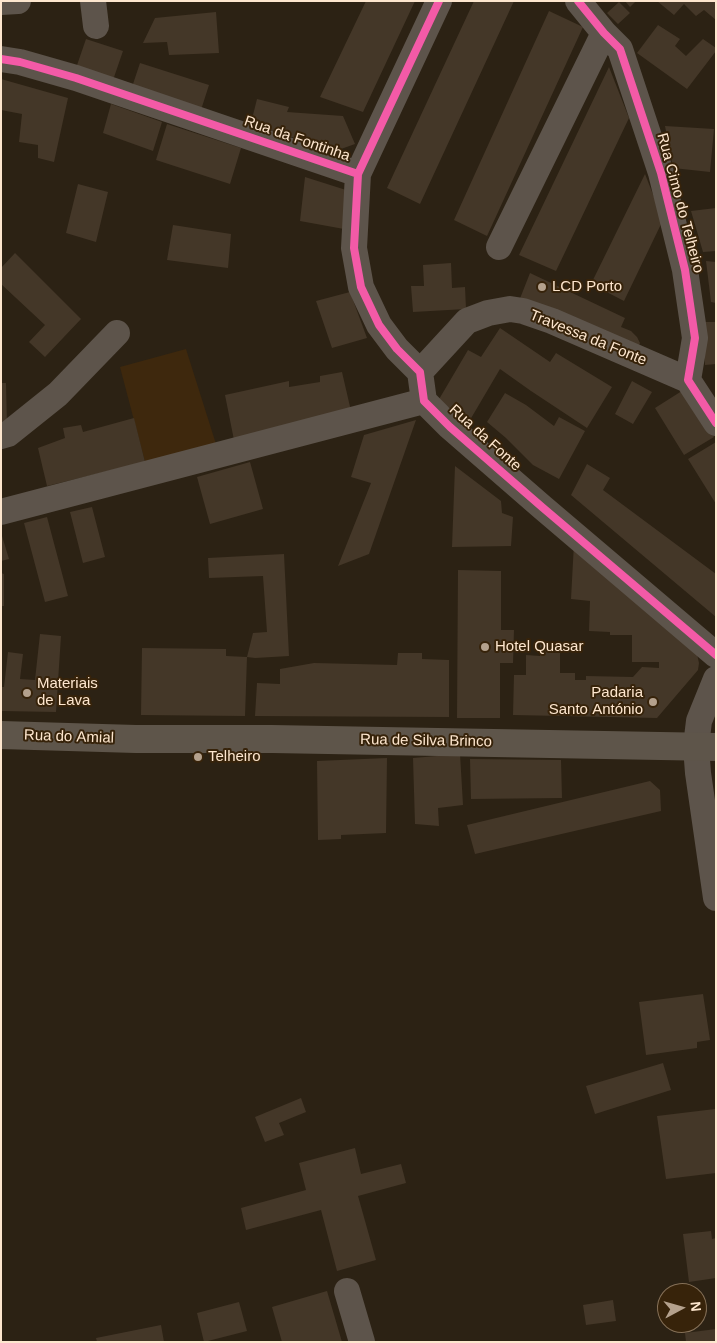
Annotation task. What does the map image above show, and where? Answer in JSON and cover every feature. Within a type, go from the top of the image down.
[{"type":"main road","name":"Rua do Amial","points":[[1,735],[136,739]]},
{"type":"main road","name":"Rua de Silva Brinco","points":[[136,739],[265,738],[706,747]]},
{"type":"street","points":[[1,2],[18,1]]},
{"type":"street","name":"Rua da Fontinha","points":[[1,59],[20,62],[76,78],[358,174],[439,1]]},
{"type":"street","name":"Rua Cimo do Telheiro","points":[[578,1],[604,33],[620,49],[661,174],[685,270],[695,338],[688,380]]},
{"type":"street","points":[[499,247],[604,33]]},
{"type":"street","points":[[1,512],[424,401],[420,372],[397,349],[379,325],[361,288],[354,248],[358,174]]},
{"type":"street","name":"Travessa da Fonte","points":[[420,372],[467,321],[488,313],[510,309],[523,311],[552,321],[688,380]]},
{"type":"street","points":[[1,436],[8,434],[58,394],[117,333]]},
{"type":"street","points":[[688,380],[716,423]]},
{"type":"street","name":"Rua da Fonte","points":[[424,401],[450,427],[716,656]]},
{"type":"street","points":[[716,679],[698,721],[706,747],[698,773],[716,898]]},
{"type":"street","points":[[347,1291],[362,1342]]},
{"type":"shaded area","points":[[186,349],[216,444],[145,462],[120,367]]},
{"type":"building","points":[[366,1],[415,1],[363,112],[320,97]]},
{"type":"building","points":[[474,1],[514,1],[420,204],[387,188]]},
{"type":"building","points":[[625,1],[636,1],[630,7]]},
{"type":"building","points":[[657,1],[716,1],[716,20],[704,10],[696,16],[684,4],[674,15]]},
{"type":"building","points":[[619,2],[630,13],[618,24],[607,13]]},
{"type":"building","points":[[549,11],[583,27],[487,236],[454,220]]},
{"type":"building","points":[[216,12],[219,53],[169,55],[167,42],[143,43],[155,18]]},
{"type":"building","points":[[658,25],[680,39],[675,46],[686,56],[703,39],[716,48],[716,51],[687,89],[637,53]]},
{"type":"building","points":[[86,39],[123,51],[112,83],[75,71]]},
{"type":"building","points":[[140,63],[209,85],[200,113],[131,90]]},
{"type":"building","points":[[609,67],[629,118],[556,271],[519,255]]},
{"type":"building","points":[[1,79],[68,98],[54,162],[38,158],[38,145],[19,142],[22,114],[1,110]]},
{"type":"building","points":[[257,99],[289,107],[287,112],[343,116],[355,144],[341,149],[250,127]]},
{"type":"building","points":[[111,104],[162,122],[153,151],[103,133]]},
{"type":"building","points":[[167,124],[241,148],[230,184],[156,160]]},
{"type":"building","points":[[665,126],[714,129],[710,172],[673,168]]},
{"type":"building","points":[[645,174],[663,220],[624,301],[591,284]]},
{"type":"building","points":[[305,177],[346,190],[344,229],[300,221]]},
{"type":"building","points":[[78,184],[108,192],[96,242],[66,233]]},
{"type":"building","points":[[716,208],[716,251],[703,252],[691,211]]},
{"type":"building","points":[[173,225],[231,234],[228,268],[167,260]]},
{"type":"building","points":[[15,253],[81,319],[45,357],[29,342],[45,325],[1,284],[1,268]]},
{"type":"building","points":[[706,261],[716,262],[716,303],[711,302]]},
{"type":"building","points":[[451,263],[452,288],[465,287],[466,309],[413,312],[411,286],[424,286],[423,265]]},
{"type":"building","name":"LCD Porto","points":[[530,273],[625,318],[621,327],[631,331],[637,337],[640,343],[638,348],[519,301]]},
{"type":"building","points":[[350,292],[367,338],[332,348],[316,301]]},
{"type":"building","points":[[703,322],[716,322],[716,364],[705,365]]},
{"type":"building","points":[[500,328],[550,362],[556,353],[612,387],[587,428],[500,369],[470,420],[438,401],[468,350],[481,357]]},
{"type":"building","points":[[342,372],[351,411],[234,440],[225,395],[289,381],[289,387],[320,382],[320,376]]},
{"type":"building","points":[[632,381],[652,392],[633,424],[615,414]]},
{"type":"building","points":[[1,383],[6,383],[7,426],[1,427]]},
{"type":"building","points":[[685,389],[714,437],[684,455],[655,408]]},
{"type":"building","points":[[505,393],[526,405],[554,426],[559,417],[585,431],[559,479],[533,465],[487,422]]},
{"type":"building","points":[[134,418],[145,462],[47,486],[38,448],[65,438],[63,428],[81,425],[83,432]]},
{"type":"building","points":[[416,420],[369,554],[338,566],[371,483],[351,477],[364,435]]},
{"type":"building","points":[[716,442],[716,504],[688,459]]},
{"type":"building","points":[[250,462],[263,509],[210,524],[197,477]]},
{"type":"building","points":[[587,464],[610,478],[603,490],[716,574],[716,617],[571,495]]},
{"type":"building","points":[[455,466],[501,501],[502,513],[513,517],[511,546],[452,547]]},
{"type":"building","points":[[92,507],[105,557],[83,563],[70,512]]},
{"type":"building","points":[[47,517],[68,596],[45,602],[24,523]]},
{"type":"building","points":[[1,537],[9,559],[1,561]]},
{"type":"building","points":[[574,543],[697,654],[698,670],[657,718],[513,715],[514,675],[526,675],[526,655],[540,656],[540,642],[550,642],[551,653],[560,653],[560,673],[575,673],[575,680],[586,680],[586,676],[633,677],[642,667],[659,668],[659,662],[632,662],[632,635],[610,635],[610,632],[589,631],[590,601],[571,599]]},
{"type":"building","points":[[284,554],[289,656],[247,657],[253,633],[267,632],[263,576],[209,578],[208,558]]},
{"type":"building","name":"Hotel Quasar","points":[[458,570],[501,571],[501,630],[514,630],[513,663],[500,663],[500,718],[457,718]]},
{"type":"building","points":[[1,573],[4,574],[4,606],[1,606]]},
{"type":"building","points":[[40,634],[61,636],[56,712],[1,711],[1,687],[4,687],[8,652],[23,654],[20,679],[35,680]]},
{"type":"building","points":[[142,648],[226,649],[226,656],[247,657],[245,716],[141,715]]},
{"type":"building","points":[[398,653],[422,653],[422,659],[449,660],[449,717],[255,716],[257,683],[280,684],[280,669],[314,663],[397,665]]},
{"type":"building","points":[[460,754],[463,805],[438,808],[439,826],[415,824],[413,758]]},
{"type":"building","points":[[387,758],[386,833],[341,835],[341,839],[318,840],[317,761]]},
{"type":"building","points":[[470,759],[561,760],[562,798],[471,799]]},
{"type":"building","points":[[650,781],[660,790],[661,811],[475,854],[467,825]]},
{"type":"building","points":[[703,994],[710,1040],[697,1042],[697,1048],[646,1055],[639,1002]]},
{"type":"building","points":[[663,1063],[671,1090],[595,1114],[586,1086]]},
{"type":"building","points":[[301,1098],[306,1112],[279,1123],[284,1135],[265,1142],[255,1117]]},
{"type":"building","points":[[715,1109],[716,1173],[666,1179],[657,1116]]},
{"type":"building","points":[[355,1148],[361,1174],[401,1164],[406,1183],[358,1196],[376,1260],[337,1271],[321,1210],[246,1230],[241,1208],[306,1190],[299,1163]]},
{"type":"building","points":[[711,1231],[712,1239],[716,1238],[716,1278],[689,1282],[683,1234]]},
{"type":"building","points":[[327,1291],[342,1342],[282,1342],[272,1307]]},
{"type":"building","points":[[613,1300],[616,1321],[586,1325],[583,1305]]},
{"type":"building","points":[[239,1302],[247,1331],[204,1342],[197,1313]]},
{"type":"building","points":[[161,1325],[164,1342],[97,1342],[96,1338]]},
{"type":"building","points":[[716,1329],[716,1342],[686,1342],[685,1333],[707,1333],[707,1330]]},
{"type":"cycle path","points":[[1,59],[20,62],[76,78],[358,174],[439,1]]},
{"type":"cycle path","points":[[578,1],[604,33],[620,49],[661,173],[685,270],[695,338],[688,380],[716,423]]},
{"type":"cycle path","points":[[358,174],[354,248],[361,287],[379,325],[397,349],[420,372],[424,401],[450,427],[716,655]]},
{"type":"place","name":"LCD Porto","points":[[542,287]]},
{"type":"place","name":"Hotel Quasar","points":[[485,647]]},
{"type":"place","name":"Materiais de Lava","points":[[27,693]]},
{"type":"place","name":"Padaria Santo António","points":[[653,702]]},
{"type":"place","name":"Telheiro","points":[[198,757]]}]
